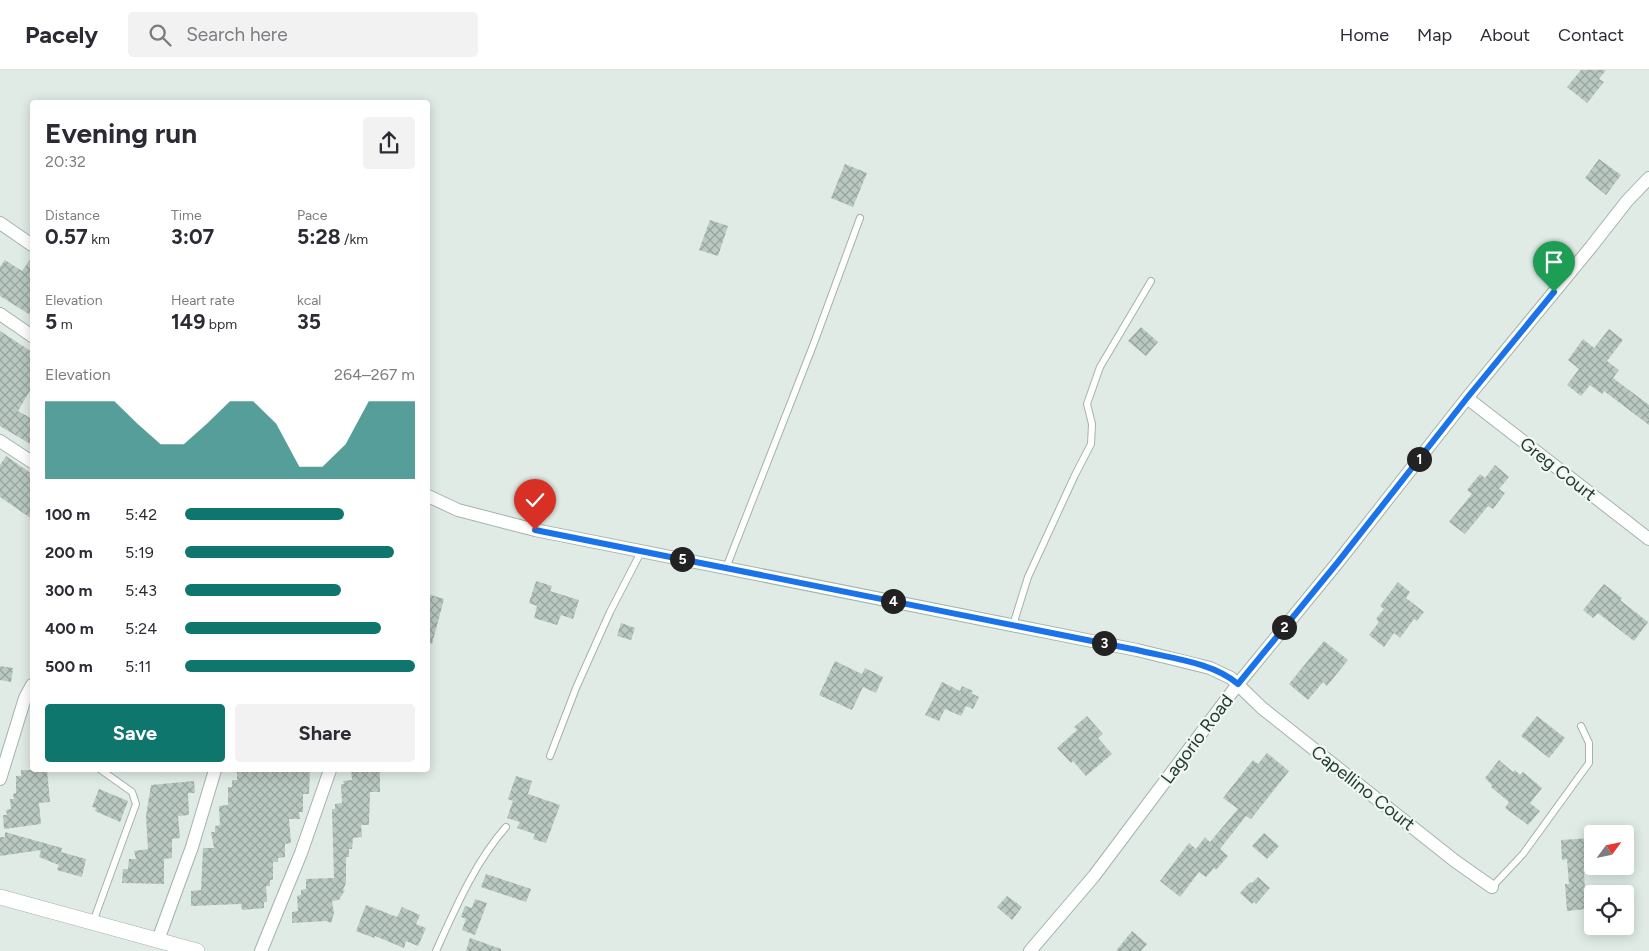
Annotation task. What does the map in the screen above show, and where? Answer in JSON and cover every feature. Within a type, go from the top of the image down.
[{"type":"street","name":"Lagorio Road","points":[[1030,951],[1094,876],[1238,684],[1338,562],[1467,398],[1627,201],[1649,178]]},
{"type":"street","points":[[0,223],[30,244]]},
{"type":"street","points":[[0,314],[30,335]]},
{"type":"street","name":"Greg Court","points":[[1467,398],[1649,539]]},
{"type":"street","points":[[0,441],[30,461]]},
{"type":"street","name":"Capellino Court","points":[[430,497],[458,510],[535,530],[1137,650],[1210,668],[1231,678],[1262,708],[1455,861],[1492,887]]},
{"type":"street","points":[[0,779],[25,698],[30,689]]},
{"type":"street","points":[[158,940],[192,847],[214,772]]},
{"type":"street","points":[[261,951],[301,853],[329,772]]},
{"type":"street","points":[[0,897],[197,951]]},
{"type":"lane","points":[[726,568],[814,343],[860,218]]},
{"type":"lane","points":[[1013,625],[1028,577],[1091,444],[1092,424],[1087,404],[1100,367],[1151,281]]},
{"type":"lane","points":[[550,756],[580,679],[610,612],[642,550]]},
{"type":"lane","points":[[1492,887],[1524,854],[1589,763],[1589,743],[1581,726]]},
{"type":"lane","points":[[93,922],[136,804],[132,792],[104,772]]},
{"type":"lane","points":[[436,951],[493,842],[506,827]]},
{"type":"building","points":[[1581,70],[1606,70],[1599,79],[1604,82],[1587,103],[1567,87]]},
{"type":"building","points":[[1599,159],[1621,175],[1606,195],[1585,178]]},
{"type":"building","points":[[845,164],[867,173],[853,207],[831,198]]},
{"type":"building","points":[[710,220],[728,226],[718,256],[699,250]]},
{"type":"building","points":[[5,260],[22,271],[30,260],[30,315],[0,296],[0,267]]},
{"type":"building","points":[[1141,327],[1158,342],[1146,356],[1128,341]]},
{"type":"building","points":[[1609,329],[1623,340],[1607,361],[1619,370],[1613,378],[1649,405],[1649,425],[1604,391],[1602,394],[1590,385],[1581,396],[1567,385],[1579,369],[1568,360],[1583,339],[1594,348]]},
{"type":"building","points":[[0,331],[30,351],[30,390],[18,411],[30,418],[30,444],[0,426]]},
{"type":"building","points":[[6,456],[30,473],[30,518],[0,497],[0,465]]},
{"type":"building","points":[[1495,465],[1509,477],[1499,489],[1505,493],[1493,509],[1488,506],[1465,534],[1449,522],[1472,494],[1467,490],[1480,474],[1485,478]]},
{"type":"building","points":[[536,581],[552,586],[550,591],[579,600],[573,619],[561,615],[557,625],[534,618],[537,606],[529,603]]},
{"type":"building","points":[[1398,582],[1410,592],[1406,598],[1424,612],[1417,621],[1414,619],[1400,638],[1394,633],[1384,647],[1369,635],[1379,622],[1376,619],[1384,609],[1380,606]]},
{"type":"building","points":[[1604,584],[1622,598],[1620,600],[1648,622],[1634,641],[1598,613],[1593,618],[1583,610]]},
{"type":"building","points":[[430,595],[444,599],[432,644],[430,644]]},
{"type":"building","points":[[621,623],[635,628],[631,640],[617,636]]},
{"type":"building","points":[[1324,641],[1348,660],[1327,686],[1323,682],[1308,700],[1289,684]]},
{"type":"building","points":[[835,661],[862,674],[865,668],[883,677],[876,693],[863,687],[852,710],[819,695]]},
{"type":"building","points":[[0,666],[13,668],[11,682],[0,680]]},
{"type":"building","points":[[942,682],[960,691],[962,686],[973,691],[971,693],[979,697],[973,709],[966,706],[961,716],[945,709],[939,721],[925,715]]},
{"type":"building","points":[[1087,716],[1103,734],[1098,738],[1112,754],[1086,776],[1073,761],[1071,763],[1057,748],[1077,730],[1074,727]]},
{"type":"building","points":[[1537,716],[1565,738],[1549,758],[1521,736]]},
{"type":"building","points":[[1267,753],[1289,771],[1251,819],[1246,816],[1220,849],[1228,856],[1216,870],[1214,868],[1206,877],[1199,872],[1180,897],[1160,881],[1189,843],[1196,849],[1205,837],[1210,842],[1238,809],[1223,798],[1253,760],[1258,764]]},
{"type":"building","points":[[1499,760],[1513,772],[1515,770],[1520,775],[1523,772],[1542,788],[1530,803],[1540,811],[1528,825],[1505,808],[1509,802],[1491,787],[1492,785],[1485,778]]},
{"type":"building","points":[[21,770],[47,772],[50,802],[39,803],[41,824],[4,829],[3,815],[7,815],[6,810],[11,809],[10,799],[14,799],[13,794],[16,793],[16,776],[21,776]]},
{"type":"building","points":[[237,772],[310,772],[309,794],[303,794],[303,812],[299,812],[300,819],[289,819],[291,843],[285,844],[285,857],[278,858],[278,862],[273,862],[273,880],[270,880],[270,886],[266,886],[267,902],[264,902],[264,908],[242,910],[241,904],[191,906],[191,891],[201,890],[203,848],[214,848],[211,832],[215,832],[215,826],[220,825],[219,806],[228,805],[228,787],[232,787],[232,780],[237,780]]},
{"type":"building","points":[[351,772],[380,772],[380,792],[370,792],[369,825],[361,825],[362,837],[353,838],[352,849],[349,849],[349,857],[346,857],[346,883],[343,890],[345,890],[339,900],[332,901],[334,913],[331,923],[326,921],[292,923],[292,912],[298,911],[297,896],[301,895],[301,890],[306,889],[306,879],[334,878],[332,809],[335,809],[335,804],[342,803],[341,784],[344,784],[343,781],[352,780]]},
{"type":"building","points":[[516,776],[532,781],[528,794],[560,805],[546,843],[533,839],[535,834],[517,828],[520,822],[507,818],[513,801],[508,799]]},
{"type":"building","points":[[194,781],[195,793],[188,793],[189,815],[178,816],[180,838],[172,839],[172,858],[164,859],[164,884],[122,883],[123,869],[128,869],[129,859],[136,859],[134,851],[148,849],[146,816],[151,785]]},
{"type":"building","points":[[99,789],[128,801],[120,822],[95,811],[96,808],[92,807]]},
{"type":"building","points":[[5,832],[62,848],[61,852],[86,859],[82,877],[57,870],[59,865],[39,857],[41,850],[0,856],[0,837],[5,837]]},
{"type":"building","points":[[1264,833],[1279,846],[1267,859],[1252,846]]},
{"type":"building","points":[[1584,839],[1584,909],[1567,911],[1565,884],[1569,884],[1567,859],[1562,860],[1561,840]]},
{"type":"building","points":[[486,874],[531,889],[526,902],[481,887]]},
{"type":"building","points":[[1258,877],[1270,888],[1256,904],[1254,902],[1252,904],[1240,893],[1250,882],[1252,883]]},
{"type":"building","points":[[1007,896],[1022,907],[1012,920],[997,907]]},
{"type":"building","points":[[475,899],[487,903],[475,935],[462,930],[466,919],[461,917],[465,906],[472,908]]},
{"type":"building","points":[[366,905],[397,917],[402,907],[420,915],[416,924],[426,928],[418,946],[406,941],[404,948],[375,936],[374,938],[356,931]]},
{"type":"building","points":[[1132,931],[1147,944],[1141,951],[1116,951]]},
{"type":"building","points":[[470,938],[501,949],[501,951],[466,951]]},
{"type":"route","points":[[535,530],[1137,650],[1210,668],[1231,678],[1238,684],[1554,292]]}]
